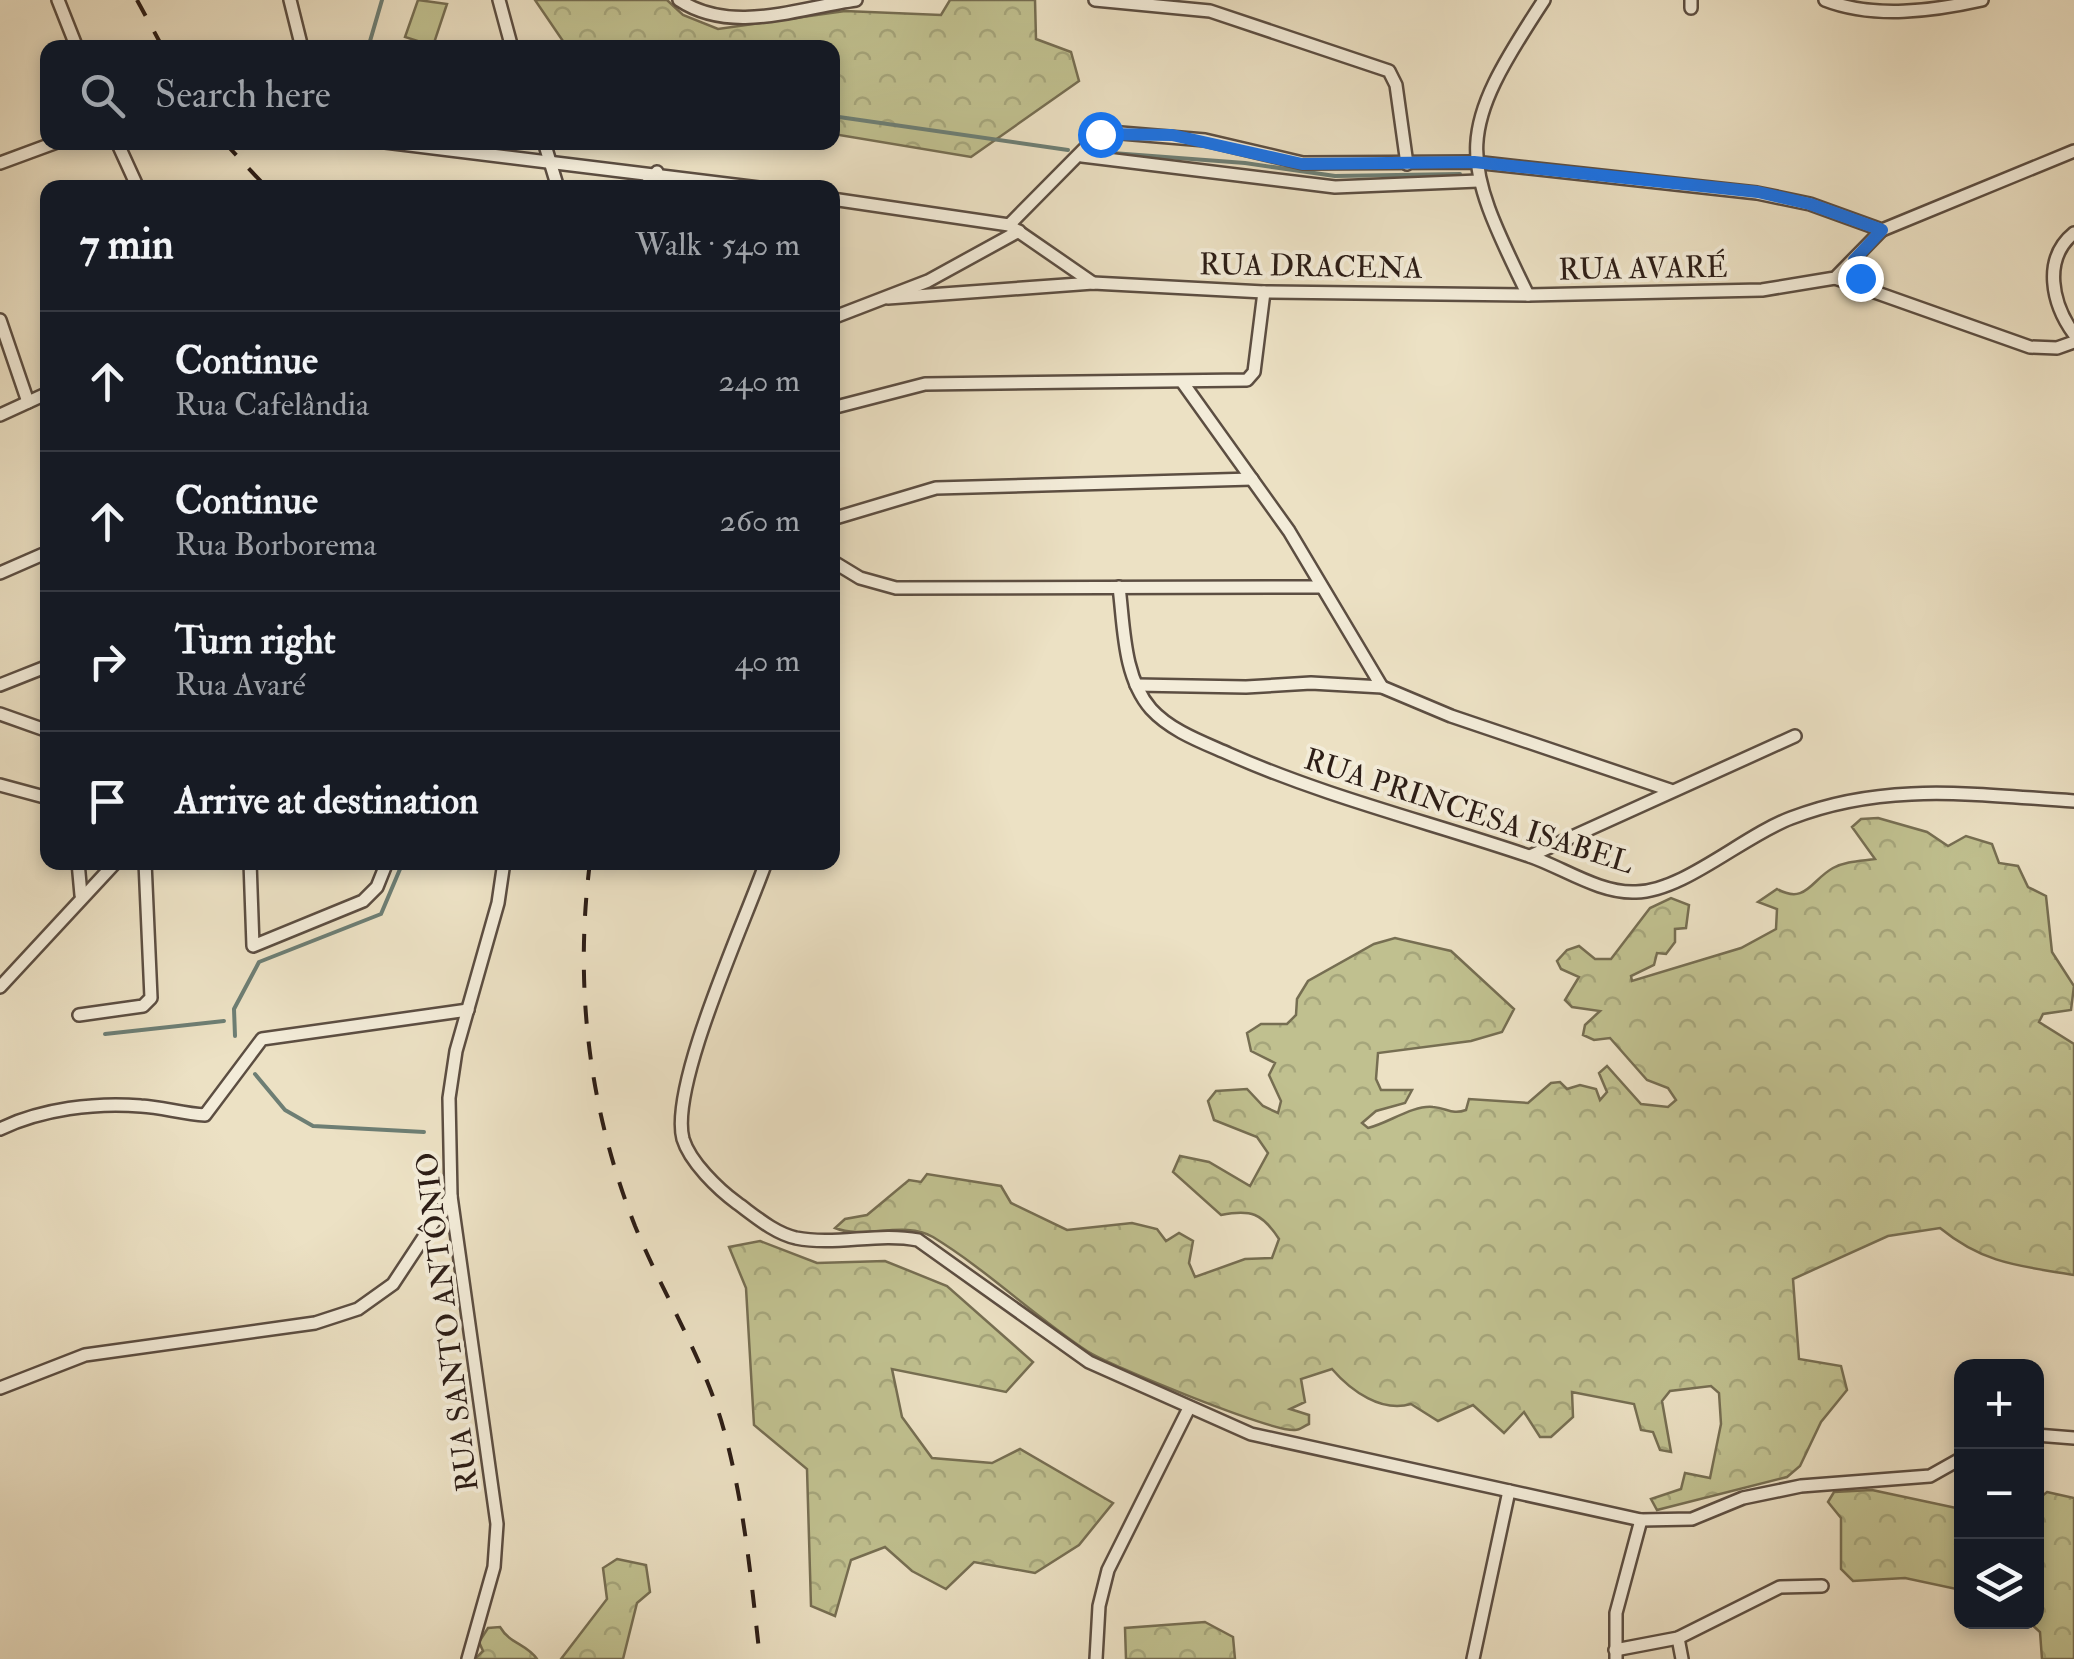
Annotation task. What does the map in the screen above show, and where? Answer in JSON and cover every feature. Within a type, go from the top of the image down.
[{"type":"street","points":[[58,0],[75,40]]},
{"type":"street","points":[[290,0],[300,40]]},
{"type":"street","points":[[499,0],[510,40]]},
{"type":"street","points":[[679,0],[697,12],[737,18],[856,0]]},
{"type":"street","points":[[1095,0],[1210,11],[1389,71],[1396,85],[1407,164]]},
{"type":"street","name":"RUA AVARÉ","points":[[1544,0],[1487,95],[1474,162],[1478,180],[1528,296],[1762,290],[1835,278]]},
{"type":"street","points":[[1825,0],[1893,11],[1932,10],[1982,0]]},
{"type":"street","points":[[840,315],[888,298],[1014,228],[1096,137],[1116,132],[1205,140],[1302,164],[1474,162],[1758,192],[1810,204],[1882,230]]},
{"type":"street","points":[[0,163],[40,148]]},
{"type":"street","points":[[120,150],[134,180]]},
{"type":"street","points":[[451,150],[708,180]]},
{"type":"street","points":[[546,150],[556,180]]},
{"type":"street","points":[[1835,278],[1882,230],[2074,151]]},
{"type":"street","points":[[1082,156],[1335,186],[1478,180]]},
{"type":"street","points":[[650,180],[657,172]]},
{"type":"street","points":[[840,199],[1014,228]]},
{"type":"street","name":"RUA DRACENA","points":[[1014,228],[1057,262],[1093,283]]},
{"type":"street","points":[[1835,278],[1864,285],[1941,319],[2030,347],[2057,348],[2074,338],[2060,308],[2054,278],[2057,252],[2074,233]]},
{"type":"street","points":[[1854,260],[1864,285]]},
{"type":"street","name":"RUA DRACENA","points":[[888,298],[1093,283],[1264,292],[1528,296]]},
{"type":"street","points":[[840,405],[889,390],[925,384],[1183,383],[1250,378],[1264,292]]},
{"type":"street","points":[[0,320],[28,402]]},
{"type":"street","points":[[1183,383],[1252,478],[1382,687]]},
{"type":"street","points":[[0,415],[40,397]]},
{"type":"street","points":[[840,516],[906,494],[946,487],[1252,478]]},
{"type":"street","points":[[0,573],[40,556]]},
{"type":"street","points":[[840,565],[860,578],[896,588],[1321,587]]},
{"type":"street","name":"RUA PRINCESA ISABEL","points":[[1119,587],[1136,685],[1165,722],[1254,765],[1530,856],[1604,886],[1639,892],[1666,886],[1741,841],[1789,818],[1845,802],[1969,790],[2074,801]]},
{"type":"street","points":[[0,685],[40,669]]},
{"type":"street","points":[[1136,685],[1246,687],[1311,683],[1382,687],[1451,716],[1670,790]]},
{"type":"street","points":[[0,714],[40,728]]},
{"type":"street","points":[[1530,856],[1794,736]]},
{"type":"street","points":[[0,786],[40,796]]},
{"type":"street","points":[[79,870],[81,895]]},
{"type":"street","points":[[0,986],[23,967],[81,895],[108,870]]},
{"type":"street","points":[[79,1015],[143,1006],[150,998],[144,870]]},
{"type":"street","points":[[250,870],[253,946],[363,901],[377,887],[383,870]]},
{"type":"street","name":"RUA SANTO ANTÔNIO","points":[[468,1659],[494,1567],[498,1524],[450,1196],[451,1075],[498,903],[503,870]]},
{"type":"street","points":[[763,870],[688,1068],[681,1114],[688,1150],[727,1196],[773,1228],[803,1239],[886,1236],[918,1240],[1089,1362],[1251,1434],[1641,1520],[1692,1519],[1742,1498],[1800,1486],[1930,1476],[1954,1462]]},
{"type":"street","points":[[0,1130],[50,1112],[101,1106],[146,1106],[204,1115],[257,1044],[270,1036],[468,1010]]},
{"type":"street","points":[[0,1388],[85,1355],[315,1323],[358,1310],[393,1284],[450,1196]]},
{"type":"street","points":[[1096,1659],[1099,1606],[1108,1570],[1189,1408]]},
{"type":"street","points":[[2044,1436],[2074,1438]]},
{"type":"street","points":[[1473,1659],[1509,1491]]},
{"type":"street","points":[[1641,1520],[1616,1613],[1616,1654],[1678,1638],[1780,1586],[1822,1586]]},
{"type":"street","points":[[1678,1638],[1682,1659]]},
{"type":"green space","points":[[418,0],[447,4],[435,40],[405,37]]},
{"type":"green space","points":[[535,0],[667,0],[683,15],[718,29],[845,11],[941,15],[950,0],[1035,0],[1036,39],[1071,52],[1079,81],[971,157],[840,135],[840,40],[562,40]]},
{"type":"green space","points":[[1878,818],[1927,832],[1948,846],[1966,836],[1992,844],[1999,863],[2018,866],[2028,887],[2046,896],[2052,952],[2074,986],[2071,1010],[2043,1014],[2039,1022],[2074,1044],[2074,1275],[1987,1256],[1940,1228],[1888,1236],[1793,1279],[1799,1359],[1841,1366],[1847,1390],[1821,1422],[1800,1466],[1787,1477],[1657,1510],[1651,1499],[1681,1489],[1685,1473],[1710,1478],[1721,1424],[1719,1393],[1711,1386],[1670,1391],[1662,1401],[1671,1452],[1660,1450],[1653,1432],[1641,1430],[1634,1404],[1572,1392],[1573,1417],[1551,1437],[1540,1437],[1524,1412],[1504,1433],[1473,1405],[1438,1421],[1411,1404],[1378,1403],[1348,1385],[1332,1369],[1301,1379],[1305,1402],[1290,1409],[1309,1415],[1309,1424],[1297,1430],[1280,1428],[1191,1397],[1087,1351],[972,1264],[922,1232],[835,1228],[845,1219],[867,1215],[909,1180],[921,1182],[927,1174],[1001,1186],[1011,1203],[1067,1230],[1132,1223],[1157,1229],[1166,1241],[1179,1233],[1193,1241],[1189,1263],[1195,1277],[1245,1259],[1272,1258],[1279,1239],[1267,1223],[1248,1213],[1221,1215],[1173,1172],[1180,1156],[1209,1162],[1250,1186],[1268,1153],[1257,1137],[1214,1120],[1208,1101],[1216,1091],[1247,1089],[1263,1106],[1278,1113],[1281,1101],[1269,1075],[1275,1063],[1251,1051],[1247,1033],[1261,1024],[1287,1024],[1296,1015],[1297,999],[1308,981],[1374,944],[1395,938],[1451,951],[1514,1009],[1502,1032],[1471,1041],[1378,1053],[1376,1079],[1381,1090],[1412,1090],[1405,1103],[1376,1111],[1362,1123],[1368,1128],[1425,1107],[1466,1110],[1469,1099],[1528,1103],[1551,1083],[1560,1082],[1567,1089],[1580,1085],[1596,1089],[1600,1100],[1607,1092],[1599,1073],[1607,1066],[1641,1104],[1668,1107],[1676,1100],[1668,1088],[1647,1080],[1610,1038],[1594,1040],[1583,1035],[1585,1025],[1600,1011],[1572,1007],[1565,1000],[1579,977],[1561,969],[1557,961],[1567,950],[1579,946],[1595,959],[1611,959],[1650,908],[1671,898],[1689,905],[1686,928],[1675,929],[1675,942],[1666,954],[1657,953],[1654,965],[1631,976],[1632,981],[1741,948],[1776,929],[1777,909],[1758,902],[1777,889],[1802,893],[1838,866],[1875,859],[1852,827],[1861,819]]},
{"type":"green space","points":[[760,1241],[817,1263],[885,1261],[947,1286],[1033,1362],[1006,1392],[892,1369],[902,1417],[932,1458],[992,1463],[1020,1449],[1113,1503],[1079,1545],[1035,1573],[974,1562],[946,1589],[912,1571],[885,1547],[851,1560],[835,1616],[811,1606],[807,1469],[754,1425],[746,1288],[729,1247]]},
{"type":"green space","points":[[1872,1490],[1954,1508],[1954,1588],[1905,1578],[1853,1581],[1841,1569],[1841,1518],[1828,1502],[1834,1492]]},
{"type":"green space","points":[[2044,1494],[2074,1498],[2074,1659],[2042,1659],[2037,1629],[2044,1629]]},
{"type":"green space","points":[[617,1559],[646,1565],[650,1592],[637,1603],[623,1659],[561,1659],[607,1599],[603,1568]]},
{"type":"green space","points":[[1205,1622],[1233,1637],[1235,1659],[1126,1659],[1125,1628]]},
{"type":"green space","points":[[500,1627],[537,1659],[475,1659],[483,1651],[479,1642],[488,1628]]},
{"type":"waterway","points":[[370,40],[382,0]]},
{"type":"waterway","points":[[840,117],[1068,150]]},
{"type":"waterway","points":[[1099,152],[1245,163],[1335,176],[1460,174]]},
{"type":"waterway","points":[[235,1036],[234,1009],[259,962],[381,914],[400,870]]},
{"type":"waterway","points":[[105,1034],[224,1021]]},
{"type":"waterway","points":[[255,1074],[285,1110],[313,1126],[424,1132]]},
{"type":"railway","points":[[137,0],[159,40]]},
{"type":"railway","points":[[231,150],[260,180]]},
{"type":"railway","points":[[589,870],[585,1002],[596,1093],[635,1226],[721,1420],[741,1509],[760,1659]]},
{"type":"route","points":[[1100,134],[1172,135],[1302,164],[1474,162],[1791,198],[1882,230],[1854,260],[1860,278]]}]
